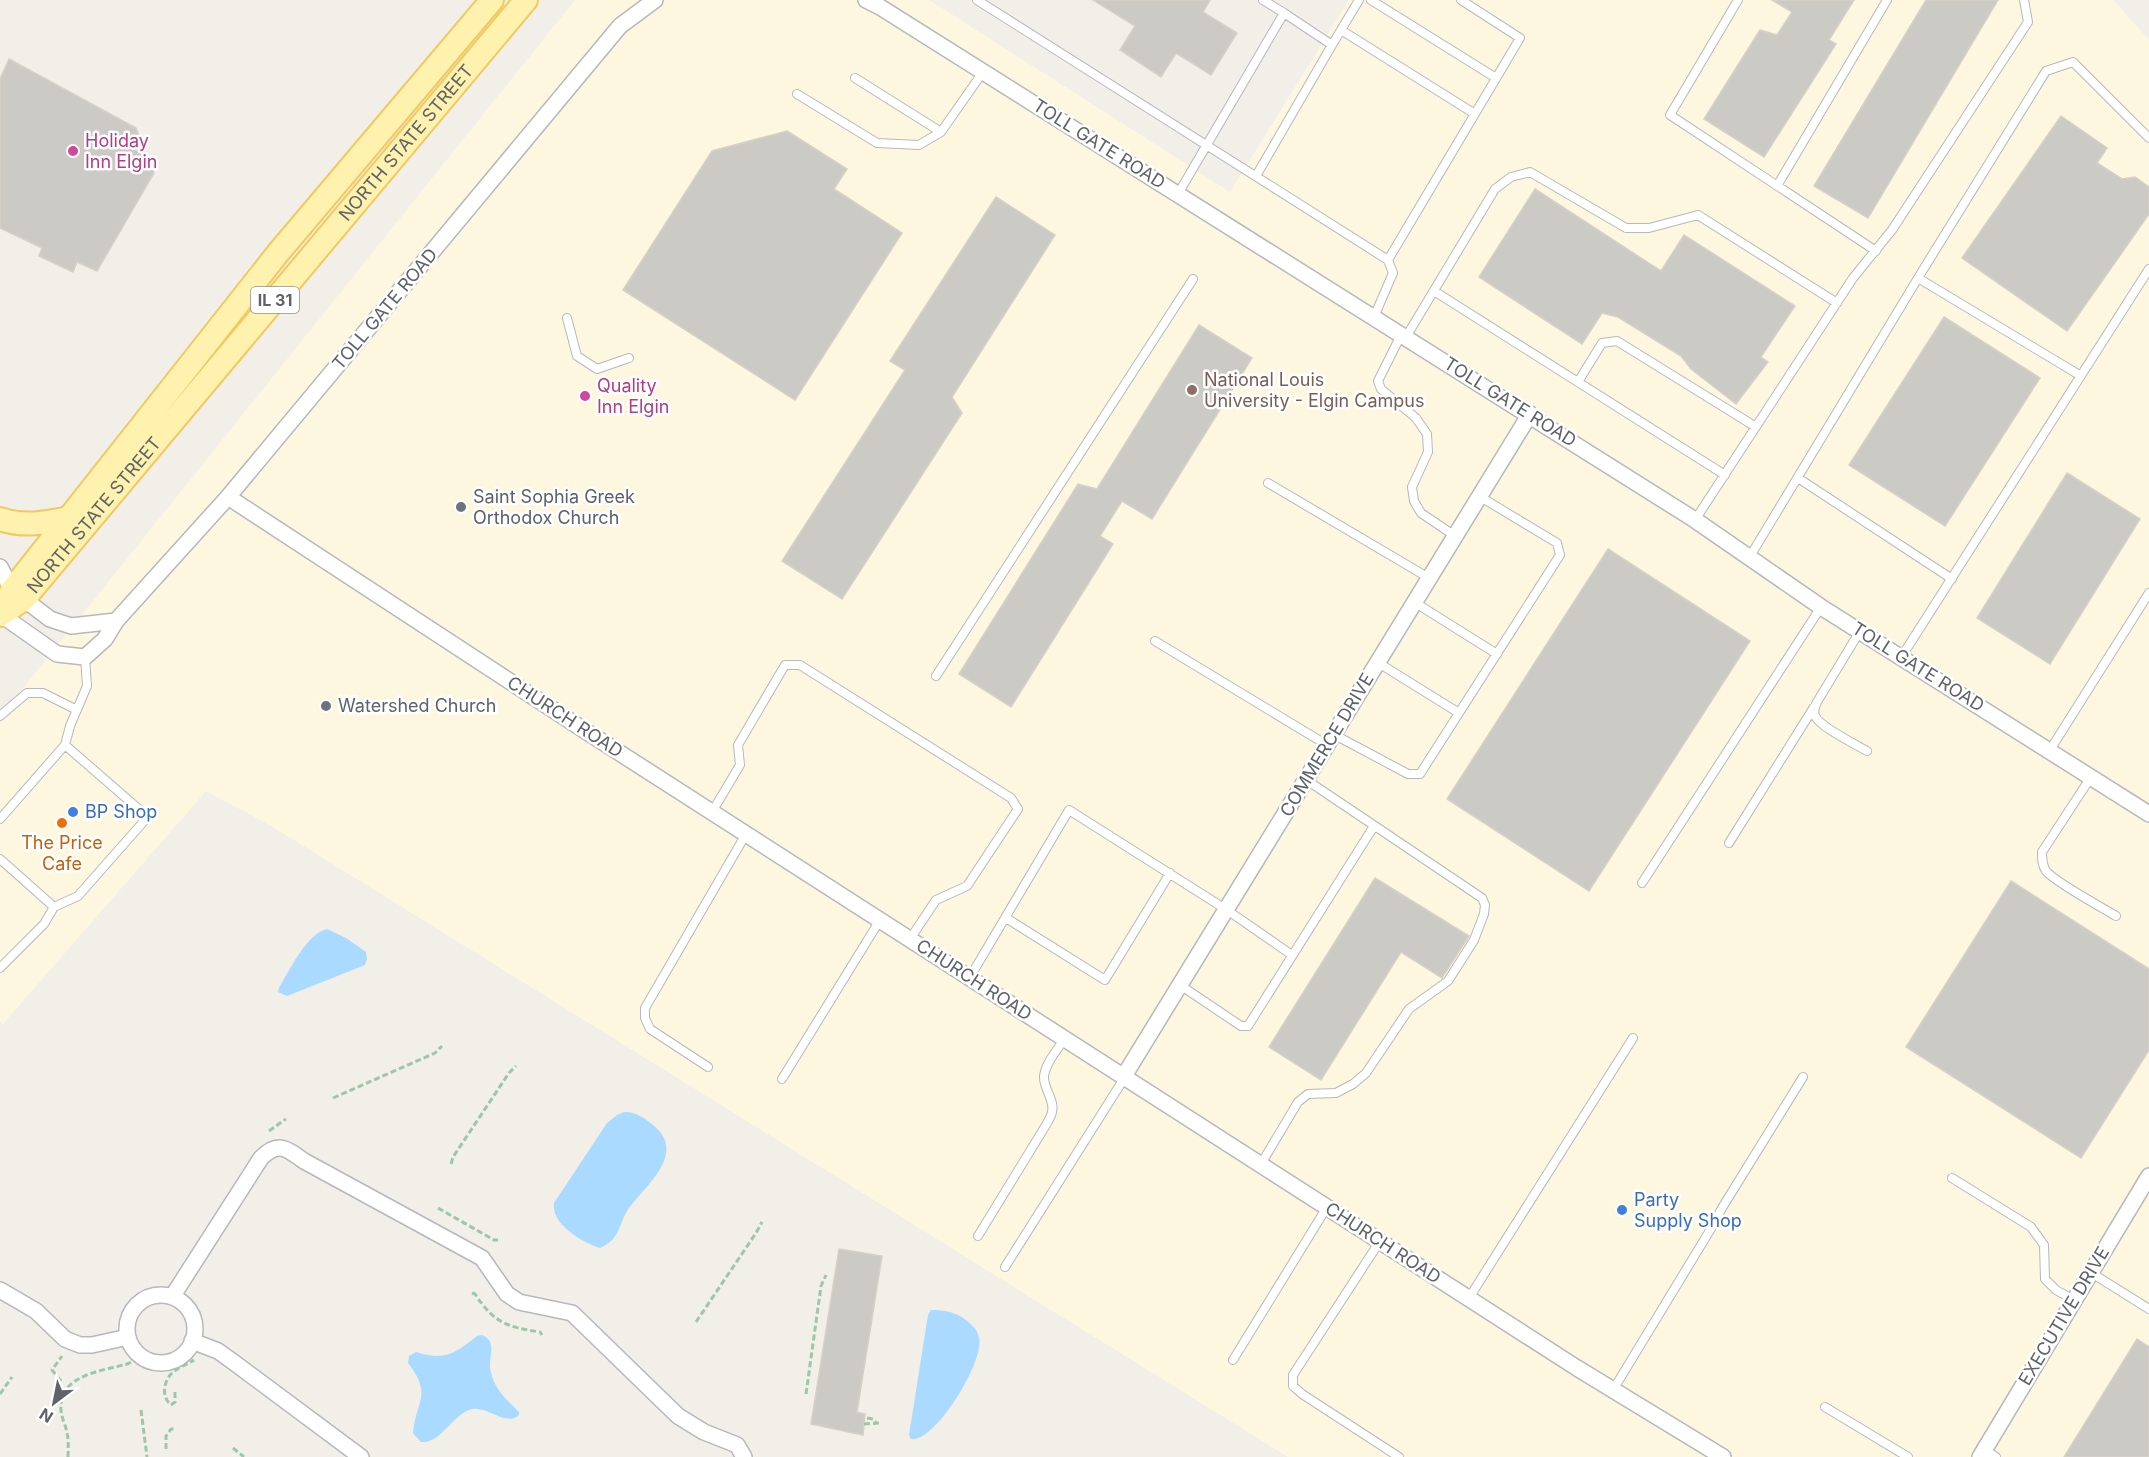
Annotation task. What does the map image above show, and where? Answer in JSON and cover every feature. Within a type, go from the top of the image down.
[{"type":"main road","name":"NORTH STATE STREET","points":[[18,595],[69,518],[278,253],[492,0]]},
{"type":"main road","name":"NORTH STATE STREET","points":[[0,615],[526,0]]},
{"type":"main road","points":[[0,519],[12,523],[37,524],[69,518]]},
{"type":"street","name":"TOLL GATE ROAD","points":[[85,657],[105,639],[116,621],[228,498],[620,26],[655,0]]},
{"type":"street","name":"TOLL GATE ROAD","points":[[866,0],[1530,414],[1695,520],[1821,606],[2149,814]]},
{"type":"street","name":"COMMERCE DRIVE","points":[[1124,1076],[1530,414]]},
{"type":"street","name":"CHURCH ROAD","points":[[228,498],[1380,1241],[1613,1390],[1723,1457]]},
{"type":"street","points":[[0,567],[18,595],[50,619],[71,626],[116,621]]},
{"type":"street","points":[[0,615],[57,654],[85,657]]},
{"type":"street","points":[[172,1297],[261,1158],[270,1149],[278,1147],[291,1151],[303,1161],[482,1258],[507,1294],[519,1302],[572,1313],[678,1416],[704,1432],[737,1445],[744,1457]]},
{"type":"street","name":"EXECUTIVE DRIVE","points":[[1986,1454],[2090,1272],[2144,1194],[2149,1176]]},
{"type":"street","points":[[0,1290],[36,1311],[65,1339],[80,1345],[92,1345],[128,1337]]},
{"type":"street","points":[[152,1296],[172,1297],[182,1302],[189,1310],[194,1320],[195,1331],[187,1351],[169,1362],[158,1363],[139,1355],[132,1347],[128,1337],[129,1316],[135,1306],[152,1296]]},
{"type":"street","points":[[192,1341],[218,1351],[362,1456]]},
{"type":"lane","points":[[977,0],[1388,260],[1393,273],[1374,317]]},
{"type":"lane","points":[[1263,0],[1332,45]]},
{"type":"lane","points":[[1256,176],[1359,0]]},
{"type":"lane","points":[[1371,0],[1496,78]]},
{"type":"lane","points":[[1388,260],[1520,38],[1461,0]]},
{"type":"lane","points":[[1738,0],[1670,115],[1876,251]]},
{"type":"lane","points":[[1777,186],[1887,0]]},
{"type":"lane","points":[[1695,520],[1853,278],[1892,230],[2028,22],[2024,0]]},
{"type":"lane","points":[[1178,194],[1284,13]]},
{"type":"lane","points":[[1341,30],[1475,114]]},
{"type":"lane","points":[[1749,558],[2046,71],[2073,62],[2149,138]]},
{"type":"lane","points":[[797,94],[877,143],[919,145],[941,132],[983,72]]},
{"type":"lane","points":[[855,78],[941,132]]},
{"type":"lane","points":[[1455,536],[1421,513],[1414,501],[1412,487],[1428,452],[1427,434],[1416,418],[1381,389],[1378,381],[1495,189],[1511,177],[1530,172],[1626,228],[1649,228],[1698,215],[1837,303]]},
{"type":"lane","points":[[1902,656],[2149,269]]},
{"type":"lane","points":[[1918,278],[2081,376]]},
{"type":"lane","points":[[936,676],[1194,279]]},
{"type":"lane","points":[[1434,291],[1725,475]]},
{"type":"lane","points":[[567,318],[577,356],[597,369],[629,358]]},
{"type":"lane","points":[[1578,382],[1602,343],[1617,341],[1756,427]]},
{"type":"lane","points":[[1798,478],[1952,579]]},
{"type":"lane","points":[[1268,483],[1429,578]]},
{"type":"lane","points":[[1155,641],[1330,739],[1408,774],[1420,774],[1560,555],[1557,543],[1479,496]]},
{"type":"lane","points":[[2050,750],[2149,593]]},
{"type":"lane","points":[[1414,602],[1497,654]]},
{"type":"lane","points":[[1642,883],[1821,606]]},
{"type":"lane","points":[[1730,843],[1860,631]]},
{"type":"lane","points":[[0,819],[65,745],[87,686],[85,657]]},
{"type":"lane","points":[[1377,662],[1459,713]]},
{"type":"lane","points":[[712,812],[740,765],[738,745],[785,665],[800,665],[1011,798],[1018,809],[967,886],[936,900],[910,939]]},
{"type":"lane","points":[[0,716],[27,693],[44,693],[77,710]]},
{"type":"lane","points":[[1814,707],[1816,718],[1822,724],[1867,751]]},
{"type":"lane","points":[[0,968],[44,924],[54,907],[78,896],[145,820],[141,811],[65,745]]},
{"type":"lane","points":[[2091,777],[2042,852],[2042,862],[2052,876],[2116,916]]},
{"type":"lane","points":[[1261,1164],[1298,1102],[1308,1094],[1336,1093],[1353,1084],[1366,1073],[1409,1009],[1448,981],[1474,940],[1484,914],[1485,905],[1482,898],[1305,779]]},
{"type":"lane","points":[[970,977],[1069,810],[1227,910],[1292,955]]},
{"type":"lane","points":[[1179,985],[1241,1026],[1248,1026],[1374,826]]},
{"type":"lane","points":[[708,1067],[650,1029],[645,1018],[645,1008],[746,834]]},
{"type":"lane","points":[[0,859],[54,907]]},
{"type":"lane","points":[[1006,918],[1105,980],[1170,873]]},
{"type":"lane","points":[[782,1079],[880,920]]},
{"type":"lane","points":[[978,1236],[1052,1112],[1052,1103],[1044,1076],[1065,1038]]},
{"type":"lane","points":[[1469,1298],[1633,1038]]},
{"type":"lane","points":[[1005,1267],[1124,1076]]},
{"type":"lane","points":[[1613,1390],[1803,1077]]},
{"type":"lane","points":[[1952,1178],[2031,1227],[2044,1245],[2045,1279],[2056,1290],[2074,1300]]},
{"type":"lane","points":[[1233,1360],[1327,1207]]},
{"type":"lane","points":[[1380,1241],[1293,1375],[1293,1386],[1399,1457]]},
{"type":"lane","points":[[2090,1272],[2149,1309]]},
{"type":"lane","points":[[1824,1407],[1908,1457]]},
{"type":"path","points":[[333,1098],[435,1053],[442,1046]]},
{"type":"path","points":[[450,1164],[509,1073],[516,1066]]},
{"type":"path","points":[[269,1131],[286,1119]]},
{"type":"path","points":[[438,1208],[494,1240],[498,1240]]},
{"type":"path","points":[[696,1322],[762,1222]]},
{"type":"path","points":[[806,1394],[821,1286],[826,1275]]},
{"type":"path","points":[[472,1293],[486,1311],[512,1327],[540,1332],[542,1335]]},
{"type":"path","points":[[175,1392],[175,1402],[171,1405],[165,1399],[164,1393],[168,1379],[176,1370],[197,1358]]},
{"type":"path","points":[[68,1457],[67,1433],[61,1400],[68,1386],[73,1381],[134,1361]]},
{"type":"path","points":[[0,1394],[12,1377]]},
{"type":"path","points":[[141,1410],[147,1457]]},
{"type":"path","points":[[864,1424],[877,1423],[867,1418]]},
{"type":"path","points":[[166,1449],[167,1432],[176,1429]]},
{"type":"path","points":[[233,1448],[244,1457]]},
{"type":"shaded area","points":[[575,0],[929,0],[1230,192],[1349,0],[2113,0],[2149,40],[2149,1457],[1288,1457],[273,827],[206,791],[3,1024],[0,1021],[0,717]]},
{"type":"water","points":[[327,929],[346,938],[366,952],[365,965],[287,996],[278,992],[293,963],[306,945],[312,938]]},
{"type":"water","points":[[624,1112],[643,1118],[663,1136],[666,1147],[665,1158],[653,1179],[625,1214],[616,1236],[600,1248],[570,1232],[554,1211],[554,1203],[607,1123]]},
{"type":"water","points":[[931,1310],[950,1312],[966,1320],[977,1333],[979,1349],[966,1381],[944,1415],[932,1429],[921,1437],[911,1439],[909,1435],[928,1315]]},
{"type":"water","points":[[482,1335],[491,1345],[490,1368],[494,1381],[519,1415],[509,1419],[473,1409],[459,1416],[435,1438],[421,1442],[413,1433],[421,1398],[420,1383],[408,1363],[409,1356],[416,1352],[435,1356],[449,1354]]},
{"type":"building","points":[[1093,0],[1210,0],[1203,12],[1237,33],[1211,75],[1176,53],[1161,77],[1120,50],[1135,26]]},
{"type":"building","points":[[1772,0],[1854,0],[1829,40],[1836,44],[1764,157],[1704,119],[1760,30],[1777,35],[1792,12]]},
{"type":"building","points":[[1926,0],[1998,0],[1868,218],[1814,186]]},
{"type":"building","name":"Holiday Inn Elgin","points":[[9,59],[136,128],[154,173],[97,271],[77,262],[73,272],[39,256],[42,248],[0,228],[0,79]]},
{"type":"building","points":[[2061,116],[2107,148],[2097,163],[2122,179],[2135,177],[2149,187],[2149,214],[2067,331],[1962,258]]},
{"type":"building","points":[[787,131],[847,169],[834,189],[902,233],[795,400],[623,290],[712,151]]},
{"type":"building","points":[[1535,189],[1661,271],[1684,235],[1795,306],[1761,357],[1768,362],[1736,404],[1691,369],[1681,356],[1618,317],[1602,313],[1582,344],[1479,277]]},
{"type":"building","points":[[996,197],[1055,235],[952,397],[962,413],[842,599],[782,561],[905,370],[890,361]]},
{"type":"building","points":[[1944,317],[2040,378],[1945,526],[1849,465]]},
{"type":"building","points":[[1199,325],[1252,358],[1152,519],[1122,501],[1100,536],[1113,544],[1011,707],[959,674],[1078,484],[1097,489]]},
{"type":"building","points":[[2067,473],[2140,519],[2050,664],[1977,618]]},
{"type":"building","points":[[1608,549],[1750,641],[1589,891],[1447,799]]},
{"type":"building","points":[[1375,878],[1469,936],[1442,978],[1401,952],[1321,1080],[1269,1047]]},
{"type":"building","points":[[2011,881],[2149,969],[2149,1050],[2081,1158],[1906,1047]]},
{"type":"building","points":[[839,1249],[882,1256],[857,1412],[865,1414],[863,1435],[811,1424]]},
{"type":"building","points":[[2137,1339],[2149,1347],[2149,1457],[2064,1457]]},
{"type":"place","name":"Holiday Inn Elgin","points":[[73,151]]},
{"type":"place","name":"National Louis University - Elgin Campus","points":[[1192,390]]},
{"type":"place","name":"Quality Inn Elgin","points":[[585,396]]},
{"type":"place","name":"Saint Sophia Greek Orthodox Church","points":[[461,507]]},
{"type":"place","name":"Watershed Church","points":[[326,706]]},
{"type":"place","name":"BP Shop","points":[[73,812]]},
{"type":"place","name":"The Price Cafe","points":[[62,823]]},
{"type":"place","name":"Party Supply Shop","points":[[1622,1210]]}]
